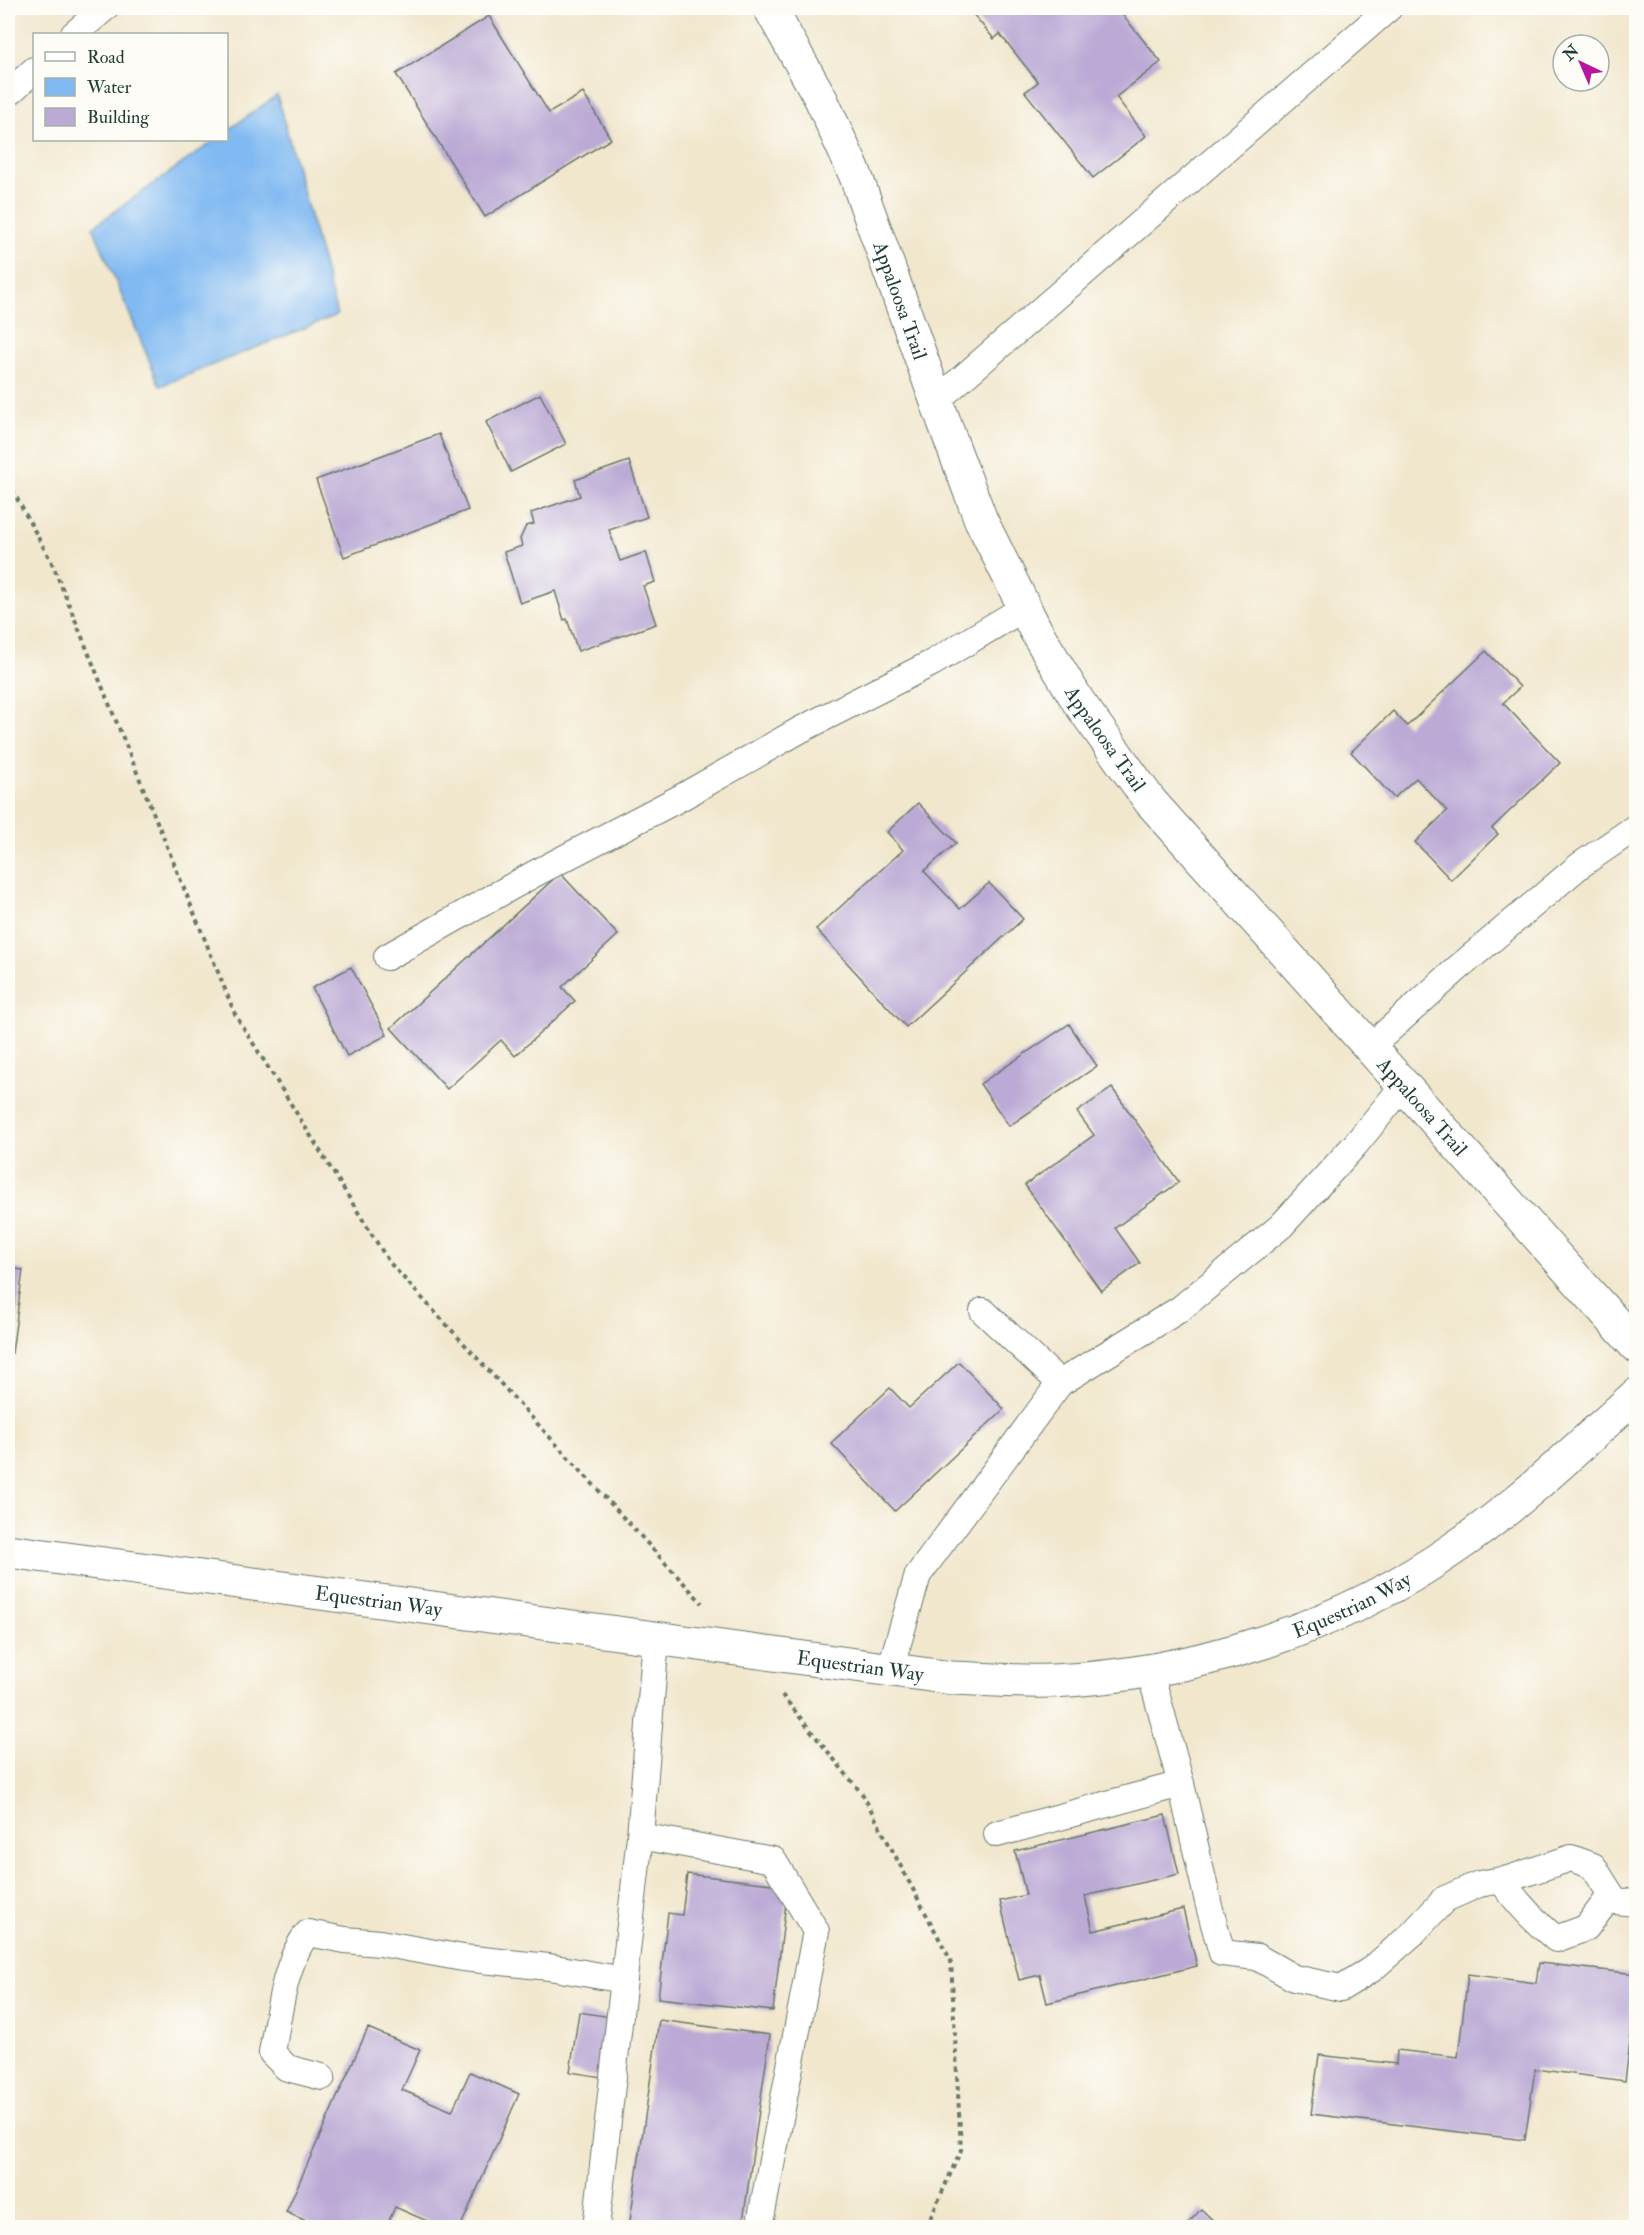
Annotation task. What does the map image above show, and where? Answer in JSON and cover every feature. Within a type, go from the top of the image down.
[{"type":"street","name":"Appaloosa Trail","points":[[770,8],[821,99],[855,174],[981,520],[1024,608],[1078,701],[1150,801],[1636,1346]]},
{"type":"street","name":"Equestrian Way","points":[[8,1551],[952,1678],[1051,1681],[1150,1671],[1214,1657],[1308,1626],[1369,1599],[1455,1549],[1508,1510],[1636,1395]]},
{"type":"lane","points":[[75,33],[105,8]]},
{"type":"lane","points":[[936,401],[1389,8]]},
{"type":"lane","points":[[8,94],[33,71]]},
{"type":"lane","points":[[387,957],[534,874],[680,798],[800,730],[932,663],[1024,608]]},
{"type":"lane","points":[[1370,1047],[1458,968],[1579,867],[1636,827]]},
{"type":"lane","points":[[890,1670],[918,1575],[1060,1383],[1180,1309],[1281,1226],[1355,1145],[1404,1085]]},
{"type":"lane","points":[[983,1311],[1060,1383]]},
{"type":"lane","points":[[596,2228],[640,1836],[656,1639]]},
{"type":"lane","points":[[1150,1671],[1181,1784],[1222,1953],[1257,1957],[1294,1978],[1341,1988],[1372,1970],[1412,1934],[1445,1899],[1479,1884],[1501,1880],[1571,1858],[1593,1866],[1615,1901],[1636,1903]]},
{"type":"lane","points":[[997,1834],[1181,1784]]},
{"type":"lane","points":[[640,1836],[773,1860],[816,1930],[759,2228]]},
{"type":"lane","points":[[1501,1880],[1528,1914],[1557,1939],[1586,1928],[1611,1895]]},
{"type":"lane","points":[[322,2077],[287,2068],[272,2052],[283,1991],[300,1942],[308,1933],[463,1958],[549,1967],[624,1980]]},
{"type":"path","points":[[8,482],[52,563],[235,1014],[370,1232],[389,1262],[705,1606]]},
{"type":"path","points":[[746,1650],[863,1795],[951,1961],[961,2150],[926,2228]]},
{"type":"water","points":[[277,95],[337,315],[160,386],[93,227],[214,141],[228,141],[228,130]]},
{"type":"building","points":[[968,8],[1117,8],[1161,62],[1116,97],[1146,136],[1093,178],[1025,92],[1038,82],[1000,34],[994,39]]},
{"type":"building","points":[[489,16],[549,113],[583,93],[611,139],[485,217],[396,74]]},
{"type":"building","points":[[540,394],[566,444],[511,472],[486,422]]},
{"type":"building","points":[[439,434],[468,510],[344,557],[316,480]]},
{"type":"building","points":[[629,461],[647,517],[609,530],[620,561],[646,552],[655,582],[643,586],[656,624],[578,651],[567,619],[564,620],[555,591],[520,603],[504,552],[522,546],[520,539],[526,526],[534,524],[531,513],[580,496],[575,480]]},
{"type":"building","points":[[1486,651],[1520,687],[1503,703],[1560,763],[1492,828],[1498,834],[1451,880],[1415,842],[1447,811],[1416,778],[1394,798],[1351,752],[1393,711],[1407,726]]},
{"type":"building","points":[[918,803],[956,843],[924,871],[960,909],[989,883],[1023,919],[906,1027],[816,929],[903,850],[887,832]]},
{"type":"building","points":[[560,873],[618,935],[562,987],[575,1001],[515,1056],[501,1040],[447,1089],[391,1028]]},
{"type":"building","points":[[351,967],[387,1035],[347,1056],[312,988]]},
{"type":"building","points":[[1069,1024],[1097,1066],[1009,1126],[980,1084]]},
{"type":"building","points":[[1112,1088],[1179,1182],[1115,1228],[1140,1263],[1101,1291],[1025,1185],[1094,1135],[1077,1112]]},
{"type":"building","points":[[8,1268],[23,1270],[12,1353],[8,1352]]},
{"type":"building","points":[[959,1362],[1004,1409],[895,1511],[831,1443],[890,1388],[909,1408]]},
{"type":"building","points":[[1165,1815],[1179,1874],[1085,1896],[1093,1931],[1183,1909],[1197,1966],[1047,2003],[1040,1975],[1019,1980],[1000,1901],[1026,1895],[1015,1851]]},
{"type":"building","points":[[687,1874],[788,1886],[773,2011],[658,1998],[668,1913],[682,1915]]},
{"type":"building","points":[[1539,1963],[1636,1974],[1636,1996],[1625,2081],[1535,2069],[1525,2140],[1311,2114],[1319,2055],[1396,2064],[1397,2050],[1458,2057],[1468,1974],[1536,1983]]},
{"type":"building","points":[[579,2012],[617,2018],[608,2078],[570,2072]]},
{"type":"building","points":[[659,2020],[770,2035],[742,2228],[629,2228]]},
{"type":"building","points":[[368,2028],[420,2050],[402,2090],[452,2111],[470,2072],[519,2094],[460,2228],[443,2228],[395,2207],[386,2228],[322,2228],[286,2212]]},
{"type":"building","points":[[1201,2209],[1221,2228],[1184,2228]]}]
